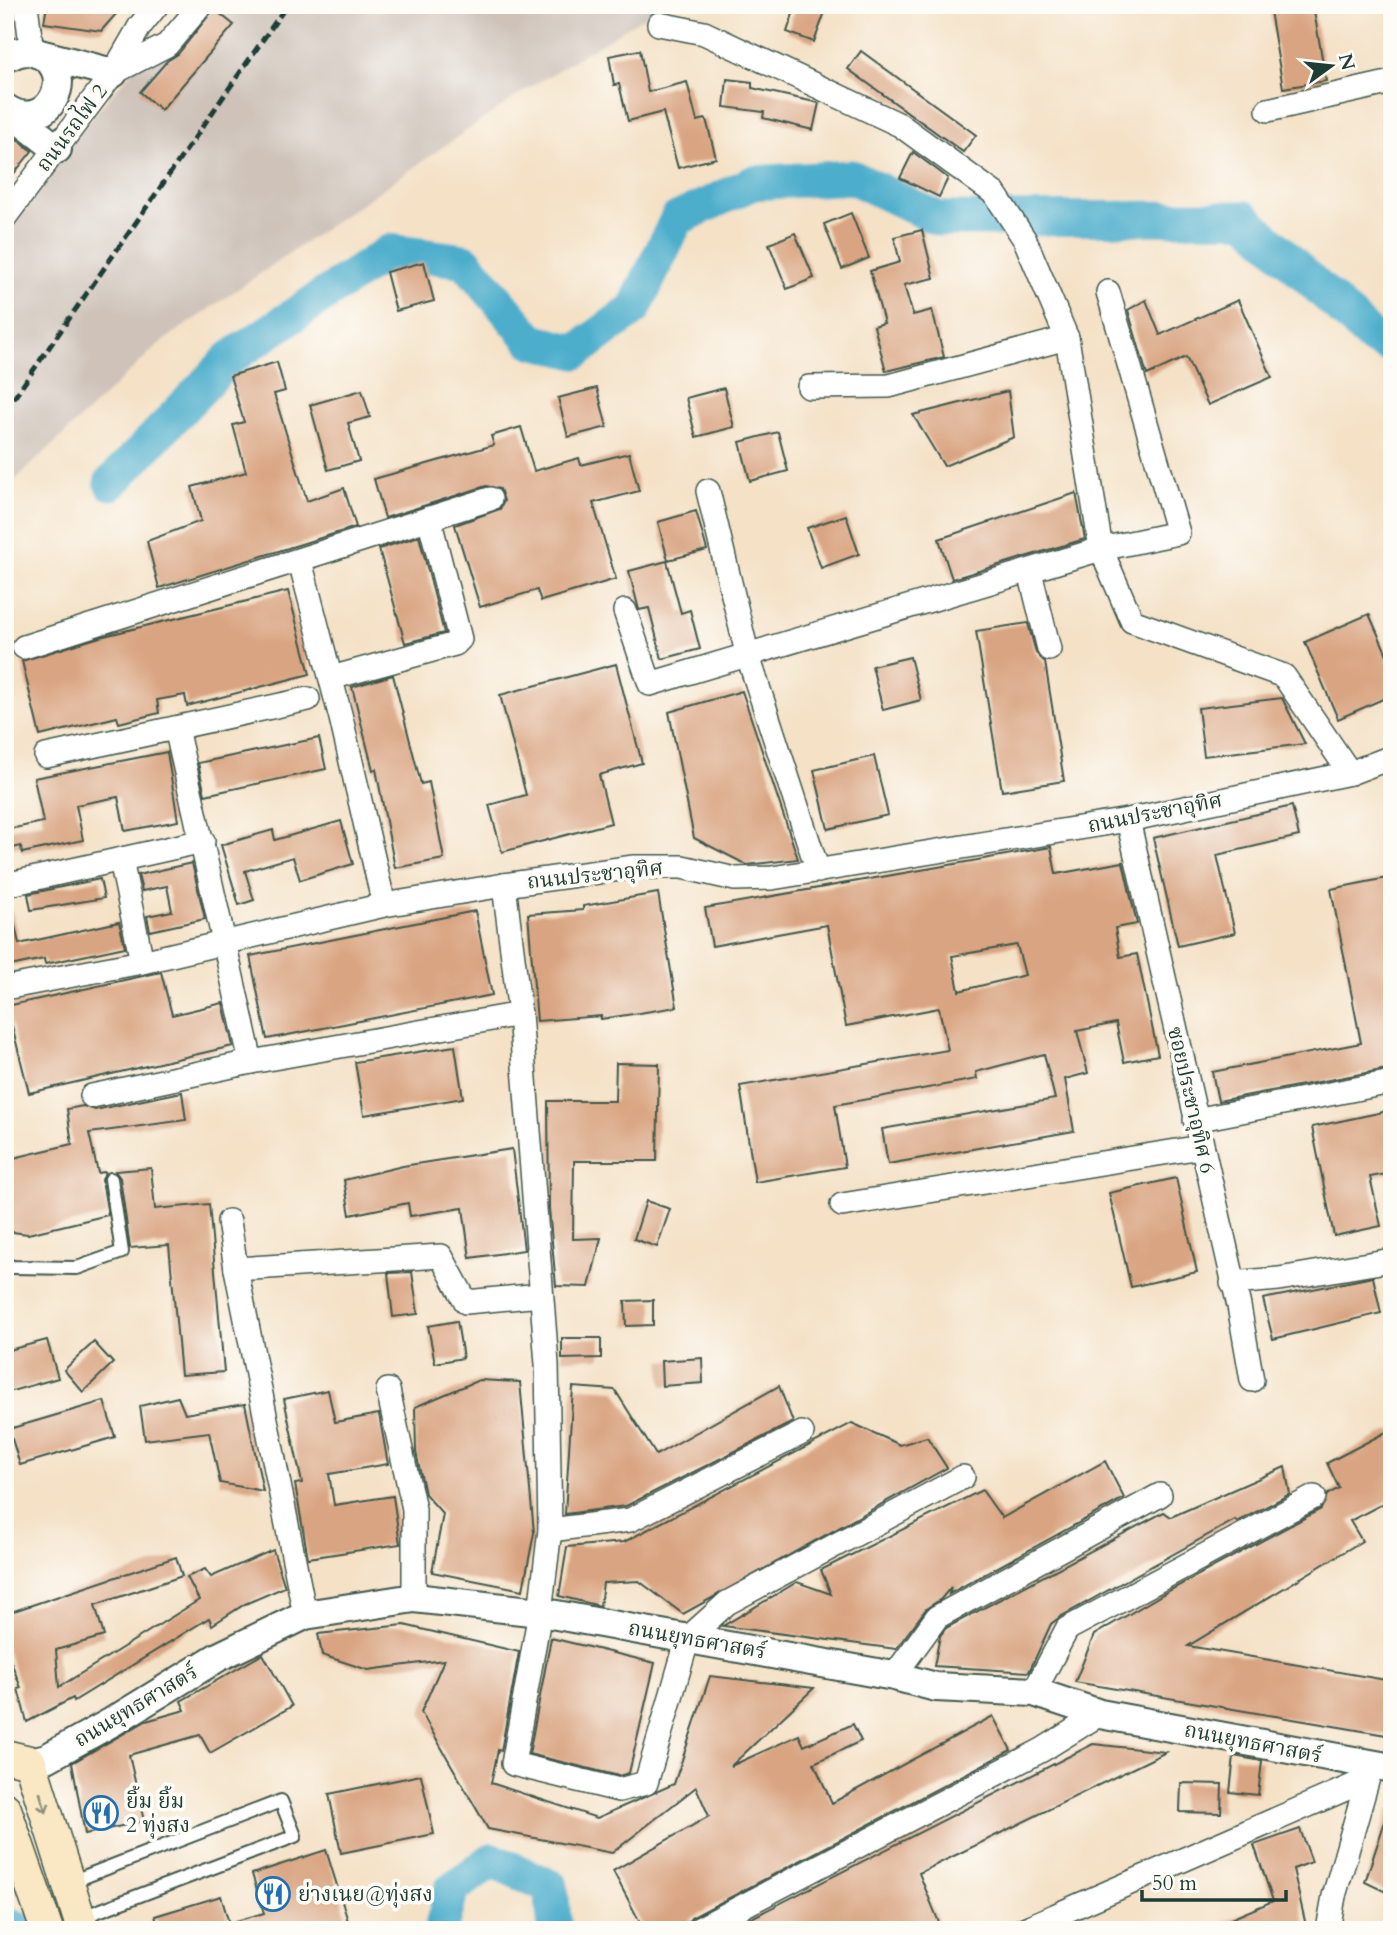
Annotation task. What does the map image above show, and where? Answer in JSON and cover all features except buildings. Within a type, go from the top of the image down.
[{"type":"main road","points":[[18,1759],[68,1883],[81,1924]]},
{"type":"main road","points":[[5,1809],[12,1839],[47,1930]]},
{"type":"street","points":[[14,53],[26,5]]},
{"type":"street","name":"ถนนรถไฟ 2","points":[[5,217],[113,73],[140,26],[157,5]]},
{"type":"street","name":"ถนนรถไฟ 2","points":[[113,73],[167,45],[201,5]]},
{"type":"street","points":[[659,24],[704,33],[900,125],[995,194],[1025,240],[1067,338],[1101,549],[1132,621],[1284,676],[1350,773]]},
{"type":"street","points":[[140,26],[150,41],[167,45]]},
{"type":"street","points":[[14,53],[113,73]]},
{"type":"street","points":[[5,108],[17,114],[31,115],[45,109],[54,98],[58,84],[55,69],[46,58],[14,53]]},
{"type":"street","points":[[1268,110],[1392,82]]},
{"type":"street","points":[[5,108],[57,149]]},
{"type":"street","points":[[625,611],[650,684],[1101,549],[1178,533],[1108,292]]},
{"type":"street","points":[[809,387],[889,386],[1067,338]]},
{"type":"street","points":[[708,491],[747,653],[818,871]]},
{"type":"street","points":[[24,647],[490,499]]},
{"type":"street","points":[[331,678],[455,644],[460,639],[429,518]]},
{"type":"street","points":[[300,561],[331,678],[384,905]]},
{"type":"street","points":[[1030,572],[1049,649]]},
{"type":"street","points":[[46,756],[308,699]]},
{"type":"street","points":[[176,728],[226,940],[251,1062]]},
{"type":"street","name":"ถนนประชาอุทิศ","points":[[5,988],[142,962],[226,940],[384,905],[504,885],[634,867],[682,867],[735,879],[818,871],[1128,820],[1350,773],[1392,757]]},
{"type":"street","name":"ซอยประชาอุทิศ 6","points":[[1128,820],[1252,1380]]},
{"type":"street","points":[[5,884],[203,841]]},
{"type":"street","points":[[121,860],[142,962]]},
{"type":"street","points":[[504,885],[520,1014],[547,1364],[550,1530],[540,1612],[513,1764],[619,1790],[646,1783],[688,1638],[727,1602],[963,1477]]},
{"type":"street","points":[[92,1096],[251,1062],[520,1014]]},
{"type":"street","points":[[1195,1120],[1392,1083]]},
{"type":"street","points":[[842,1205],[1201,1147]]},
{"type":"street","points":[[229,1221],[236,1269],[305,1615]]},
{"type":"street","points":[[236,1269],[441,1256],[466,1302],[541,1295]]},
{"type":"street","points":[[1232,1283],[1279,1279],[1392,1260]]},
{"type":"street","points":[[388,1390],[414,1508],[414,1598]]},
{"type":"street","points":[[550,1530],[630,1520],[802,1433]]},
{"type":"street","points":[[894,1676],[937,1617],[1160,1495]]},
{"type":"street","points":[[1034,1692],[1067,1629],[1314,1497]]},
{"type":"street","name":"ถนนยุทธศาสตร์","points":[[18,1759],[47,1758],[218,1657],[305,1615],[414,1598],[540,1612],[894,1676],[936,1687],[1034,1692],[1100,1714],[1377,1771]]},
{"type":"street","points":[[697,1930],[1042,1750],[1100,1714]]},
{"type":"street","points":[[1022,1930],[1377,1771]]},
{"type":"street","points":[[1328,1930],[1377,1771]]},
{"type":"lane","points":[[5,1264],[13,1267],[77,1268],[122,1252],[111,1179]]},
{"type":"lane","points":[[68,1883],[281,1801],[295,1836],[81,1924]]},
{"type":"shaded area","points":[[189,5],[663,5],[521,93],[160,343],[5,490],[5,218]]},
{"type":"waterway","points":[[111,483],[230,358],[390,251],[465,261],[532,341],[576,352],[634,309],[677,219],[753,183],[852,177],[939,219],[1245,218],[1372,338],[1392,347]]},
{"type":"waterway","points":[[441,1930],[452,1889],[492,1860],[551,1887],[555,1930]]},
{"type":"waterway","points":[[5,1923],[23,1930]]},
{"type":"railway","points":[[5,411],[287,5]]},
{"type":"place","name":"ยิ้ม ยิ้ม 2 ทุ่งสง","points":[[101,1813]]},
{"type":"place","name":"ย่างเนย@ทุ่งสง","points":[[273,1894]]}]
